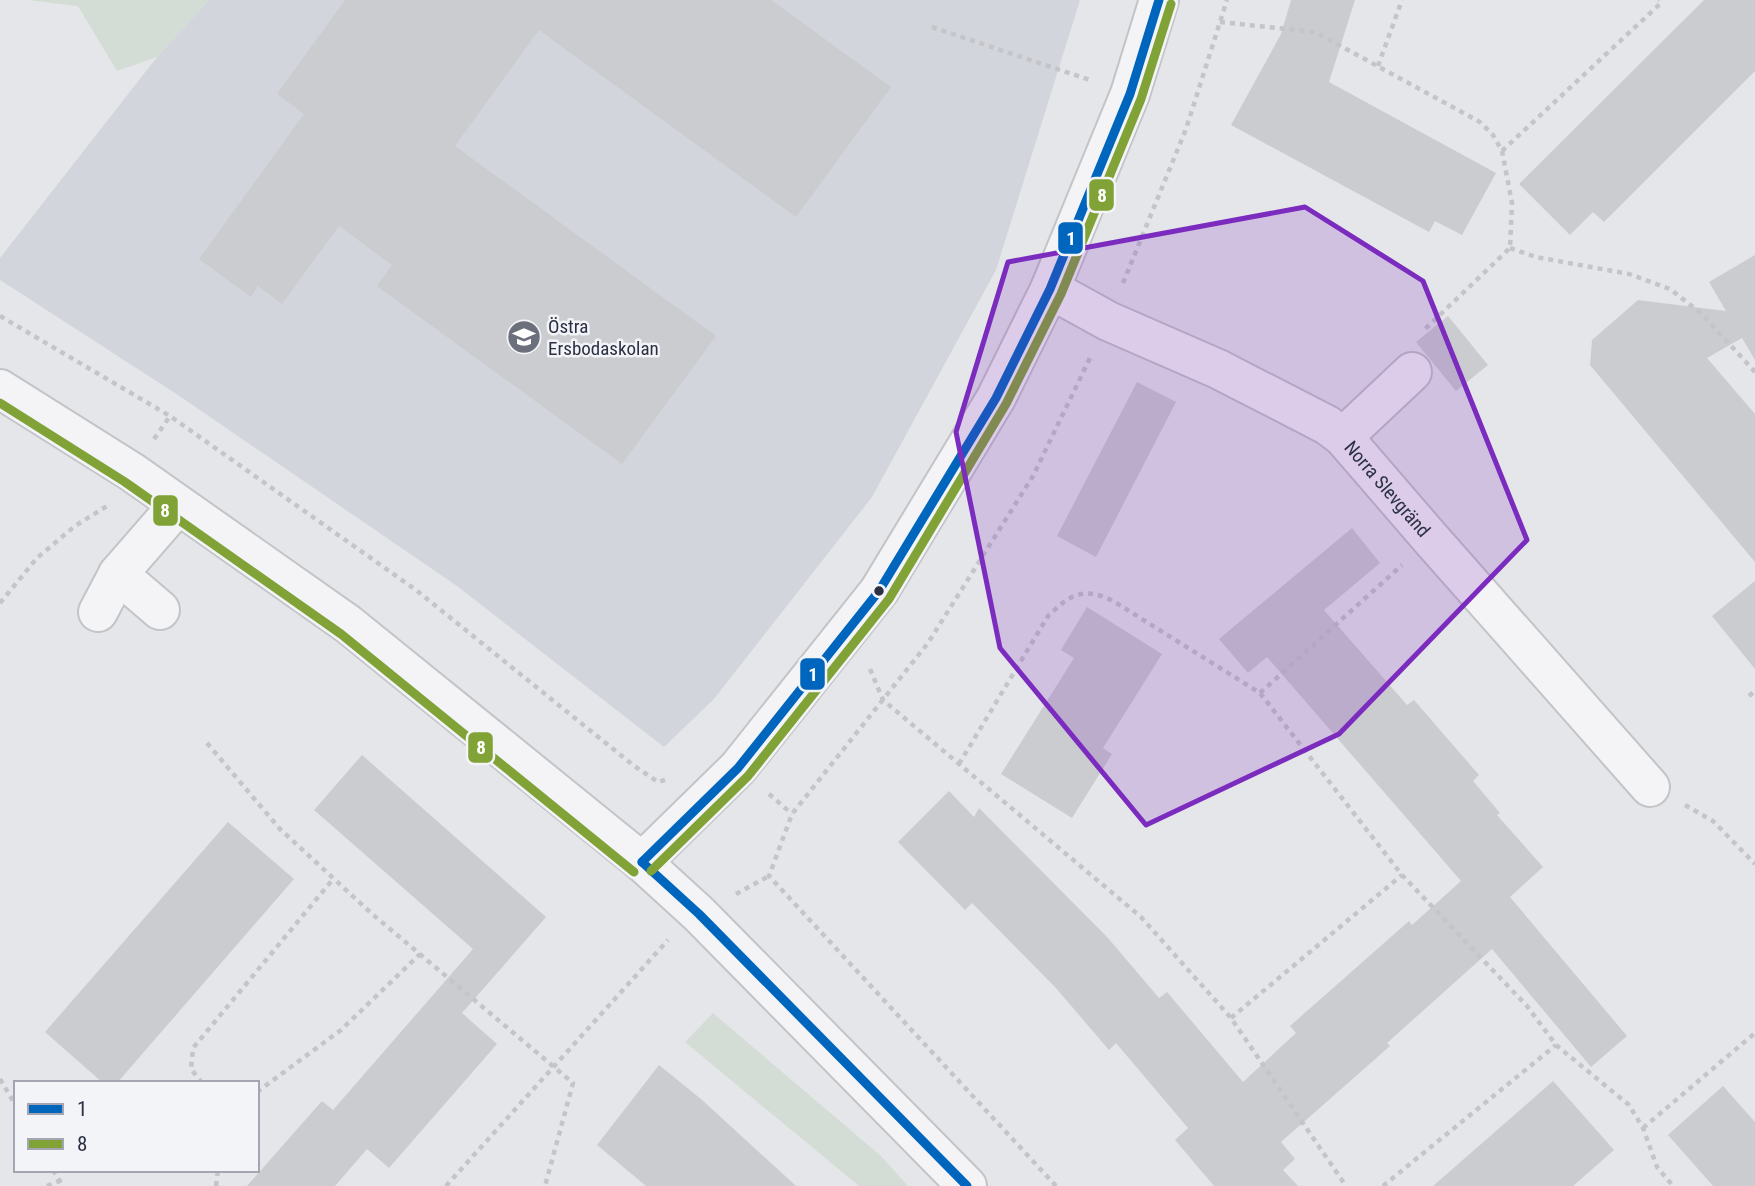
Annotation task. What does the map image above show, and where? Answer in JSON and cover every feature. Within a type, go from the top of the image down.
[{"type":"street","points":[[642,862],[738,768],[879,591],[996,398],[1050,289],[1130,94],[1159,0]]},
{"type":"street","name":"Norra Slevgränd","points":[[1050,289],[1108,321],[1218,369],[1327,425],[1343,437],[1650,787]]},
{"type":"street","points":[[1343,437],[1415,354]]},
{"type":"street","points":[[0,388],[132,472],[348,624],[642,862],[699,914],[967,1186]]},
{"type":"street","points":[[98,612],[118,574],[178,505]]},
{"type":"street","points":[[118,574],[160,610]]},
{"type":"path","points":[[1056,1186],[769,876],[792,814],[928,643],[1033,476],[1108,321],[1186,130],[1227,0]]},
{"type":"path","points":[[1378,66],[1402,0]]},
{"type":"path","points":[[1502,151],[1661,3],[1659,0]]},
{"type":"path","points":[[1220,22],[1315,32],[1480,122],[1493,135],[1502,151],[1512,203],[1510,248],[1415,354]]},
{"type":"path","points":[[932,27],[1100,83]]},
{"type":"path","points":[[1510,248],[1536,257],[1629,274],[1670,289],[1702,314],[1755,372]]},
{"type":"path","points":[[0,316],[170,416],[416,590],[633,765],[658,782],[671,778]]},
{"type":"path","points":[[0,603],[37,558],[75,527],[108,505],[170,416]]},
{"type":"path","points":[[1260,693],[1431,539]]},
{"type":"path","points":[[959,764],[1048,615],[1070,598],[1091,593],[1104,596],[1260,693],[1402,875],[1527,1006],[1556,1045],[1629,1105],[1643,1128],[1657,1167],[1672,1186]]},
{"type":"path","points":[[868,666],[883,700],[1141,917],[1231,1018],[1346,1186]]},
{"type":"path","points":[[1749,696],[1755,691]]},
{"type":"path","points":[[207,743],[280,829],[371,913],[573,1083],[545,1186]]},
{"type":"path","points":[[738,768],[792,814]]},
{"type":"path","points":[[1650,787],[1713,821],[1755,864]]},
{"type":"path","points":[[1231,1018],[1402,875]]},
{"type":"path","points":[[200,1081],[191,1069],[193,1048],[334,878]]},
{"type":"path","points":[[446,1186],[663,945]]},
{"type":"path","points":[[259,1090],[341,1030],[420,954]]},
{"type":"path","points":[[1643,1128],[1755,1033]]},
{"type":"path","points":[[1384,1186],[1556,1045]]},
{"type":"path","points":[[0,1079],[14,1103]]},
{"type":"path","points":[[54,1172],[63,1186]]},
{"type":"path","points":[[47,1186],[59,1181]]},
{"type":"highlighted area","points":[[1305,207],[1423,281],[1527,540],[1339,734],[1146,825],[1000,648],[956,432],[1008,262]]},
{"type":"shaded area","points":[[28,0],[209,0],[157,57],[117,71],[78,6]]},
{"type":"shaded area","name":"Östra Ersbodaskolan","points":[[209,0],[1080,0],[996,270],[872,497],[714,699],[664,747],[457,586],[178,395],[0,280],[0,258],[157,57]]},
{"type":"shaded area","points":[[713,1013],[881,1156],[908,1186],[859,1186],[685,1042]]},
{"type":"building","points":[[345,0],[771,0],[891,87],[796,217],[539,30],[455,146],[716,336],[622,464],[377,286],[392,265],[339,226],[282,304],[258,286],[251,297],[199,259],[304,114],[277,94]]},
{"type":"building","points":[[1291,0],[1355,0],[1329,82],[1496,173],[1462,235],[1435,221],[1429,232],[1231,125],[1281,34]]},
{"type":"building","points":[[1704,0],[1755,0],[1755,71],[1604,222],[1593,212],[1570,235],[1519,184]]},
{"type":"building","points":[[1755,255],[1755,360],[1742,338],[1707,358],[1755,414],[1755,562],[1590,365],[1592,340],[1638,300],[1726,311],[1709,282]]},
{"type":"building","points":[[1448,316],[1488,365],[1456,391],[1416,342]]},
{"type":"building","points":[[1137,382],[1176,402],[1096,557],[1057,536]]},
{"type":"building","points":[[1352,528],[1380,563],[1324,610],[1407,705],[1414,700],[1479,775],[1473,781],[1500,813],[1497,815],[1543,867],[1510,897],[1627,1036],[1591,1067],[1492,949],[1387,1043],[1390,1046],[1281,1142],[1295,1159],[1283,1170],[1298,1186],[1214,1186],[1175,1140],[1188,1128],[1116,1043],[1109,1050],[1055,987],[972,903],[965,910],[898,842],[949,791],[974,817],[979,808],[1108,938],[1159,998],[1167,992],[1243,1082],[1296,1033],[1290,1026],[1409,921],[1412,925],[1461,881],[1267,657],[1248,673],[1219,639]]},
{"type":"building","points":[[1755,581],[1755,669],[1712,616]]},
{"type":"building","points":[[1087,607],[1162,654],[1103,748],[1112,754],[1072,818],[1001,774],[1074,658],[1061,650]]},
{"type":"building","points":[[362,755],[546,917],[462,1013],[497,1044],[389,1168],[367,1149],[335,1186],[247,1186],[322,1101],[333,1110],[473,949],[314,810]]},
{"type":"building","points":[[228,822],[294,879],[119,1081],[101,1081],[45,1032]]},
{"type":"building","points":[[659,1065],[701,1099],[796,1186],[646,1186],[597,1145]]},
{"type":"building","points":[[1553,1081],[1614,1150],[1573,1186],[1433,1186]]},
{"type":"building","points":[[1723,1086],[1755,1122],[1755,1186],[1713,1186],[1668,1135]]},
{"type":"transit line","name":"1","points":[[642,862],[738,768],[879,591],[996,398],[1050,289],[1130,94],[1159,0]]},
{"type":"transit line","name":"8","points":[[651,871],[748,776],[889,599],[1006,404],[1061,294],[1141,99],[1171,4]]},
{"type":"transit line","name":"8","points":[[0,403],[125,482],[341,634],[634,872]]},
{"type":"transit line","name":"1","points":[[642,862],[699,914],[967,1186]]},
{"type":"place","name":"Östra Ersbodaskolan","points":[[524,337]]}]
